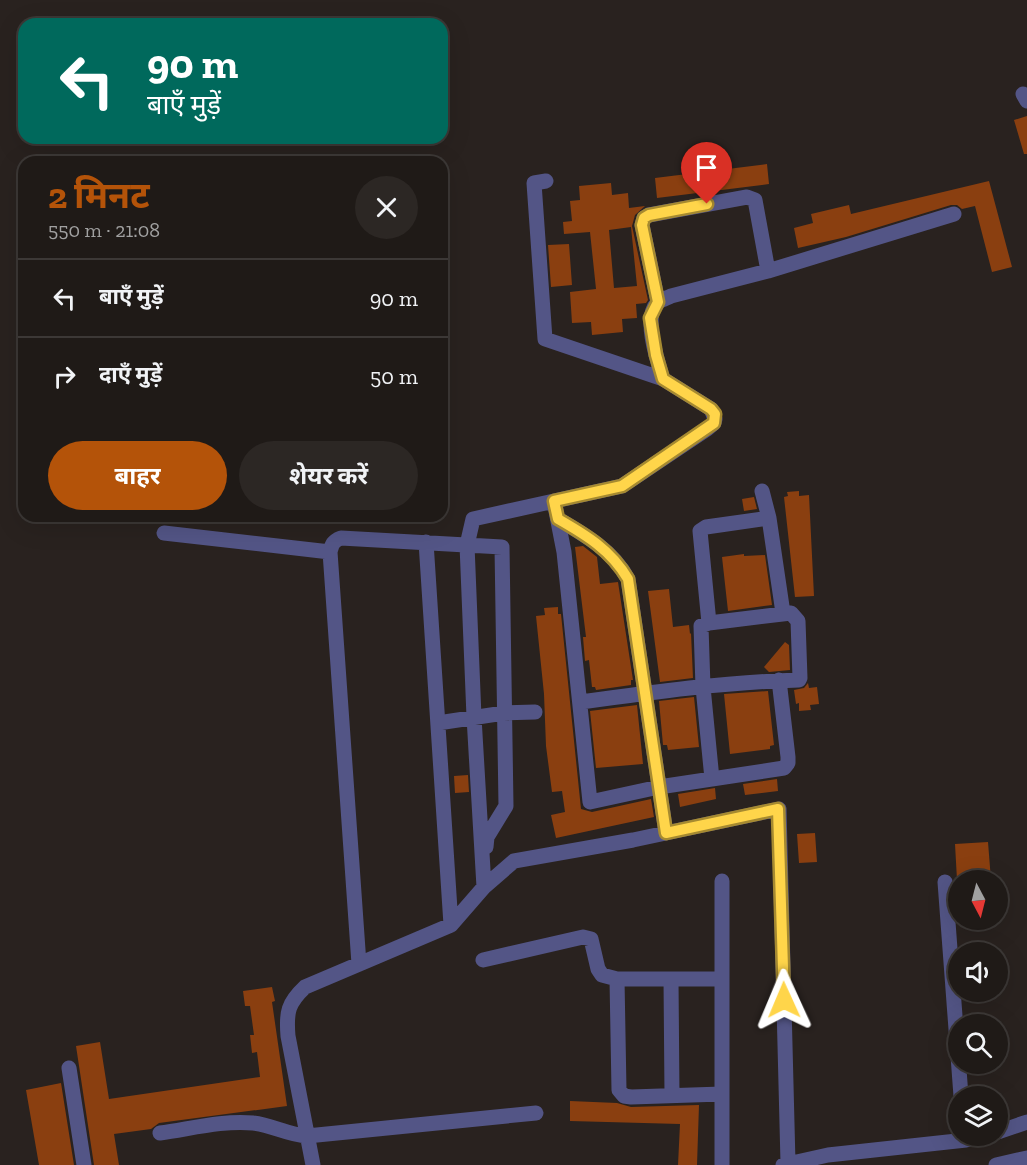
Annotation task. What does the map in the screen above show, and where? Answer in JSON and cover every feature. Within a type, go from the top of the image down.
[{"type":"street","points":[[484,886],[467,545],[473,519],[622,486],[714,423],[715,414],[711,409],[663,379],[545,339],[534,183],[546,182]]},
{"type":"street","points":[[658,302],[642,225],[644,218],[649,215],[751,198],[754,201],[768,271]]},
{"type":"street","points":[[663,379],[656,355],[650,318],[658,302],[670,296],[768,271],[954,214]]},
{"type":"street","points":[[762,491],[769,518],[783,613]]},
{"type":"street","points":[[554,501],[564,552],[590,802],[659,787],[784,768],[788,763],[779,680]]},
{"type":"street","points":[[709,623],[700,531],[706,527],[769,518]]},
{"type":"street","points":[[558,519],[593,540],[609,554],[628,579],[666,833]]},
{"type":"street","points":[[164,533],[330,552]]},
{"type":"street","points":[[359,964],[330,552],[332,544],[341,538],[502,547],[506,806],[487,837],[484,886]]},
{"type":"street","points":[[426,542],[452,925]]},
{"type":"street","points":[[581,702],[646,693],[703,687],[800,678],[798,621],[791,613],[700,626],[703,687],[712,779]]},
{"type":"street","points":[[438,723],[504,713],[535,712]]},
{"type":"street","points":[[312,1165],[286,1015],[293,998],[305,987],[452,925],[484,886],[514,861],[666,833],[778,809],[785,1164],[828,1155],[948,1140]]},
{"type":"street","points":[[722,881],[722,1165]]},
{"type":"street","points":[[945,882],[960,1086]]},
{"type":"street","points":[[483,960],[583,937],[591,939],[598,969],[602,975],[617,979],[722,979]]},
{"type":"street","points":[[617,979],[619,1090],[624,1096],[722,1094]]},
{"type":"street","points":[[671,979],[672,1096]]},
{"type":"street","points":[[69,1068],[84,1165]]},
{"type":"street","points":[[160,1134],[239,1122],[255,1123],[290,1134],[308,1136],[536,1113]]},
{"type":"street","points":[[1008,1129],[1027,1122]]},
{"type":"street","points":[[996,1165],[1027,1158]]},
{"type":"building","points":[[1027,116],[1027,154],[1024,154],[1014,120]]},
{"type":"building","points":[[767,164],[769,184],[657,198],[655,178]]},
{"type":"building","points":[[989,181],[1012,267],[992,272],[975,206],[962,209],[957,205],[951,205],[846,237],[798,248],[794,228],[813,223],[811,214],[849,205],[851,214]]},
{"type":"building","points":[[611,183],[612,195],[628,193],[629,208],[645,206],[635,215],[632,226],[648,300],[646,303],[636,304],[637,318],[622,319],[623,332],[592,335],[591,322],[572,323],[570,292],[596,289],[590,232],[564,234],[563,222],[572,221],[570,201],[580,200],[579,186]],"holes":[[[631,227],[637,286],[614,288],[609,230]]]},
{"type":"building","points":[[569,244],[572,285],[551,287],[548,245]]},
{"type":"building","points":[[799,491],[799,496],[809,495],[814,596],[795,597],[784,497],[788,496],[787,492]]},
{"type":"building","points":[[754,497],[757,509],[744,511],[742,499]]},
{"type":"building","points":[[583,546],[597,557],[600,584],[618,582],[633,680],[631,680],[631,685],[596,690],[592,687],[589,660],[585,661],[583,637],[586,637],[575,547]]},
{"type":"building","points":[[744,554],[744,556],[765,555],[772,605],[728,611],[722,557]]},
{"type":"building","points":[[669,589],[673,627],[689,625],[693,678],[660,682],[648,591]]},
{"type":"building","points":[[558,607],[558,614],[561,614],[581,809],[592,812],[651,799],[654,817],[556,838],[551,815],[565,812],[562,791],[552,792],[546,746],[544,694],[536,616],[545,615],[544,608]]},
{"type":"building","points":[[785,642],[789,645],[790,670],[769,672],[764,667]]},
{"type":"building","points":[[808,683],[809,688],[817,687],[819,704],[810,705],[811,710],[799,711],[799,703],[796,704],[794,690],[804,688]]},
{"type":"building","points":[[768,691],[774,745],[770,746],[770,749],[730,754],[724,694]]},
{"type":"building","points":[[694,697],[699,747],[668,750],[667,745],[663,745],[659,701]]},
{"type":"building","points":[[637,705],[643,764],[596,768],[590,711]]},
{"type":"building","points":[[468,775],[469,792],[455,793],[454,776]]},
{"type":"building","points":[[777,779],[778,791],[745,795],[743,784]]},
{"type":"building","points":[[715,788],[716,799],[680,807],[678,794]]},
{"type":"building","points":[[815,833],[817,862],[799,863],[797,834]]},
{"type":"building","points":[[988,842],[990,870],[956,870],[955,844]]},
{"type":"building","points":[[272,987],[275,1001],[272,1002],[287,1106],[159,1123],[151,1129],[114,1134],[119,1165],[94,1165],[76,1046],[100,1042],[109,1099],[260,1077],[257,1052],[252,1053],[250,1035],[254,1035],[250,1006],[245,1006],[243,991]]},
{"type":"building","points":[[61,1083],[74,1165],[39,1165],[26,1090]]},
{"type":"building","points":[[570,1101],[617,1103],[631,1107],[699,1105],[697,1165],[678,1165],[680,1124],[570,1121]]},
{"type":"route","points":[[707,204],[649,215],[644,218],[642,225],[658,302],[650,318],[656,355],[663,379],[711,409],[715,414],[714,423],[622,486],[554,501],[558,519],[593,540],[609,554],[628,579],[666,833],[775,809],[778,809],[780,813],[784,1000]]}]
